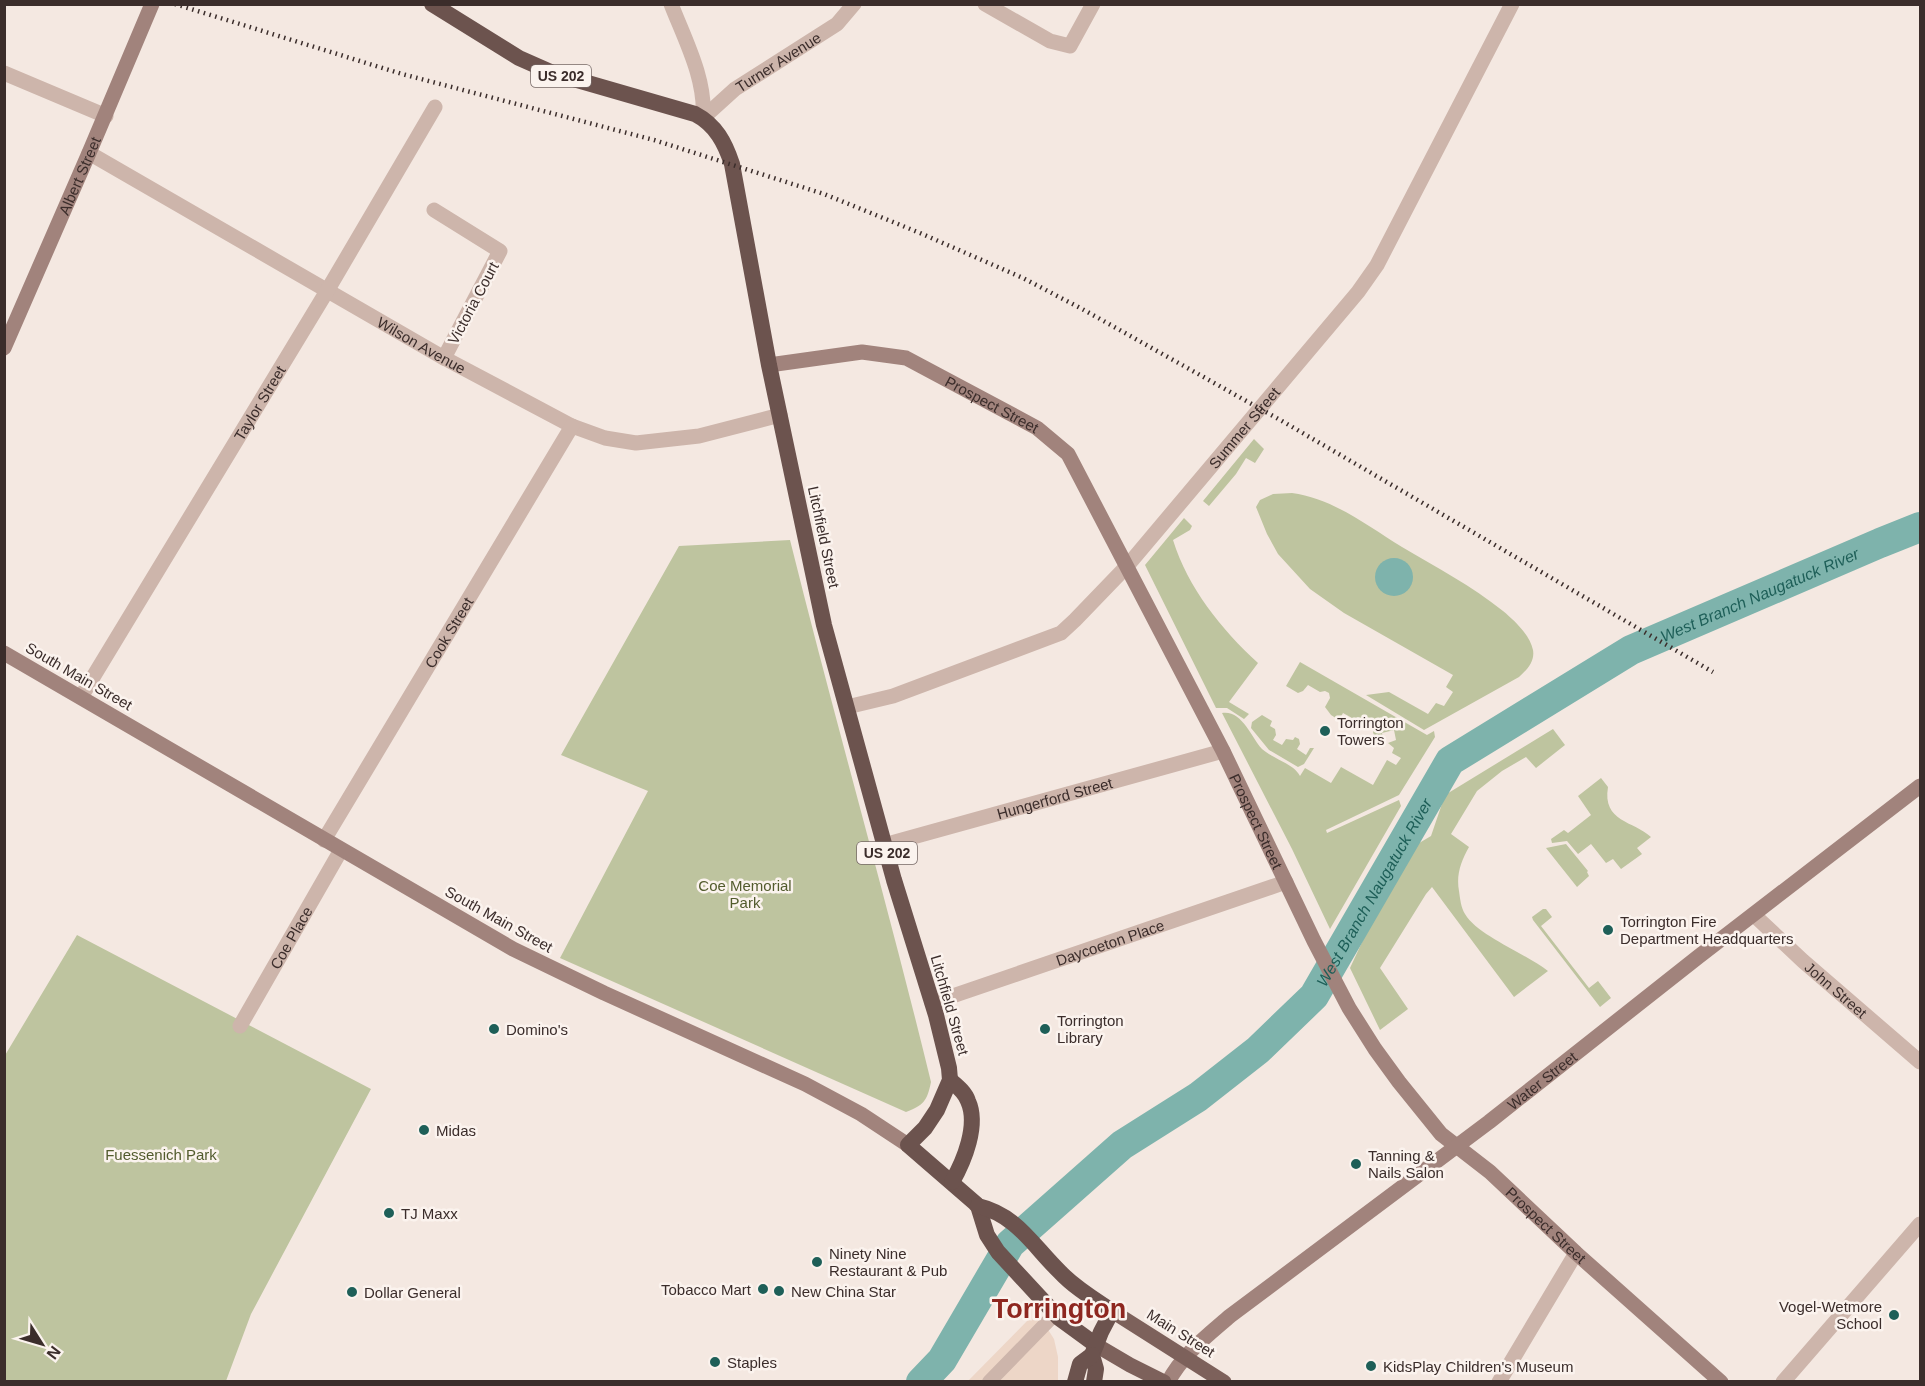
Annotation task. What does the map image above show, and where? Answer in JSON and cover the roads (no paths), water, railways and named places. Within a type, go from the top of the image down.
[{"type":"highway","name":"US 202","points":[[432,4],[519,58],[553,73],[686,111],[703,118]]},
{"type":"highway","name":"Litchfield Street","points":[[703,118],[720,136],[732,164],[769,365],[824,625],[884,844],[932,1003],[950,1080],[966,1096],[971,1107],[967,1150],[952,1182]]},
{"type":"highway","points":[[908,1145],[932,1118],[950,1080]]},
{"type":"highway","name":"South Main Street","points":[[908,1145],[978,1206],[994,1210],[1014,1222],[1036,1246]]},
{"type":"highway","name":"South Main Street","points":[[978,1206],[992,1244],[1051,1309]]},
{"type":"highway","name":"Main Street","points":[[1036,1246],[1070,1281],[1112,1311]]},
{"type":"highway","points":[[1051,1309],[1094,1350],[1096,1369],[1094,1382]]},
{"type":"highway","points":[[1075,1382],[1080,1364],[1094,1350],[1112,1311]]},
{"type":"main road","name":"Albert Street","points":[[4,348],[106,116],[152,4]]},
{"type":"main road","name":"Prospect Street","points":[[769,365],[862,352],[906,358],[1037,428],[1068,454],[1128,565],[1223,751],[1314,941],[1349,1008],[1399,1082],[1441,1134],[1490,1172],[1576,1253],[1721,1382]]},
{"type":"main road","name":"South Main Street","points":[[4,653],[513,949],[805,1084],[861,1114],[908,1145]]},
{"type":"main road","name":"Water Street","points":[[1166,1382],[1185,1356],[1249,1302],[1456,1146],[1920,786]]},
{"type":"main road","name":"Main Street","points":[[1112,1311],[1224,1382]]},
{"type":"main road","points":[[1094,1350],[1166,1382]]},
{"type":"street","points":[[671,4],[699,81],[703,118]]},
{"type":"street","name":"Turner Avenue","points":[[703,118],[735,89],[837,24],[854,4]]},
{"type":"street","points":[[985,4],[1050,41],[1070,46],[1093,4]]},
{"type":"street","name":"Summer Street","points":[[847,707],[893,696],[1061,633],[1128,565],[1352,299],[1377,265],[1512,4]]},
{"type":"street","points":[[4,73],[106,116]]},
{"type":"street","name":"Taylor Street","points":[[81,698],[327,291],[435,107]]},
{"type":"street","name":"Wilson Avenue","points":[[90,153],[444,358],[572,426],[605,438],[636,443],[699,436],[780,415]]},
{"type":"street","name":"Victoria Court","points":[[434,210],[500,251],[444,358]]},
{"type":"street","name":"Cook Street","points":[[324,840],[572,426]]},
{"type":"street","name":"Hungerford Street","points":[[884,844],[1223,751]]},
{"type":"street","name":"Coe Place","points":[[240,1026],[341,850]]},
{"type":"street","name":"Daycoeton Place","points":[[932,1003],[1286,882]]},
{"type":"street","name":"John Street","points":[[1754,915],[1803,961],[1920,1062]]},
{"type":"street","points":[[1784,1382],[1920,1224]]},
{"type":"street","points":[[1499,1382],[1576,1253]]},
{"type":"street","points":[[989,1382],[1051,1309]]},
{"type":"water","points":[[1394,558],[1408,563],[1413,577],[1408,591],[1394,596],[1380,591],[1375,577],[1380,563]]},
{"type":"waterway","name":"West Branch Naugatuck River","points":[[921,1382],[942,1360],[1010,1244],[1122,1145],[1198,1097],[1258,1050],[1314,996],[1450,761],[1631,650],[1920,527]]},
{"type":"railway","points":[[175,4],[402,74],[654,140],[824,194],[920,233],[1023,278],[1084,310],[1282,421],[1713,672]]},
{"type":"place","name":"Torrington Towers","points":[[1325,731]]},
{"type":"place","name":"Torrington Fire Department Headquarters","points":[[1608,930]]},
{"type":"place","name":"Domino's","points":[[494,1029]]},
{"type":"place","name":"Torrington Library","points":[[1045,1029]]},
{"type":"place","name":"Midas","points":[[424,1130]]},
{"type":"place","name":"Tanning & Nails Salon","points":[[1356,1164]]},
{"type":"place","name":"TJ Maxx","points":[[389,1213]]},
{"type":"place","name":"Ninety Nine Restaurant & Pub","points":[[817,1262]]},
{"type":"place","name":"Tobacco Mart","points":[[763,1289]]},
{"type":"place","name":"New China Star","points":[[779,1291]]},
{"type":"place","name":"Dollar General","points":[[352,1292]]},
{"type":"place","name":"Vogel-Wetmore School","points":[[1894,1315]]},
{"type":"place","name":"Staples","points":[[715,1362]]},
{"type":"place","name":"KidsPlay Children's Museum","points":[[1371,1366]]},
{"type":"district","name":"Torrington","points":[[1059,1309]]},
{"type":"park label","name":"Coe Memorial Park","points":[[745,894]]},
{"type":"park label","name":"Fuessenich Park","points":[[161,1154]]}]
